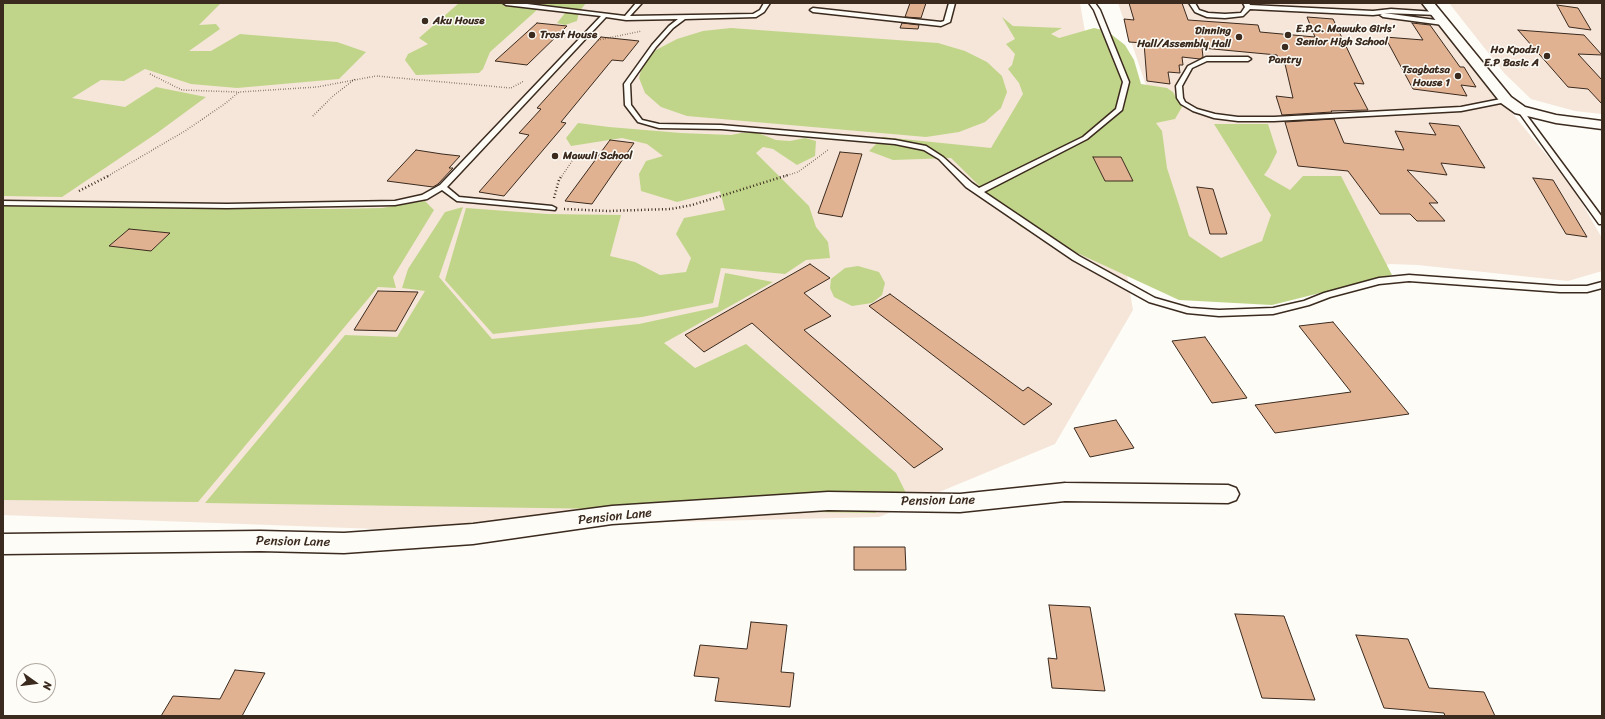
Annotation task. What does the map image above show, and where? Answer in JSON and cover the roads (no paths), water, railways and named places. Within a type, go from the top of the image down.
[{"type":"street","points":[[1428,3],[1439,19],[1506,100],[1520,110],[1556,119],[1602,125]]},
{"type":"street","name":"Pension Lane","points":[[3,544],[260,541],[344,543],[473,534],[612,516],[828,501],[960,503],[1065,492],[1228,494]]},
{"type":"lane","points":[[506,3],[626,18],[754,16],[762,11],[767,3]]},
{"type":"lane","points":[[626,18],[639,3]]},
{"type":"lane","points":[[813,10],[941,24],[947,22],[952,3]]},
{"type":"lane","points":[[979,191],[1085,138],[1119,110],[1126,82],[1097,10],[1092,3]]},
{"type":"lane","points":[[1192,3],[1197,11],[1207,15],[1225,16],[1243,14],[1247,5],[1373,13],[1391,11],[1439,19]]},
{"type":"lane","points":[[1289,3],[1292,9]]},
{"type":"lane","points":[[1373,13],[1395,18],[1439,19]]},
{"type":"lane","points":[[3,203],[227,206],[394,203],[424,197],[443,187],[605,15]]},
{"type":"lane","points":[[683,18],[671,27],[654,46],[627,84],[628,105],[640,121],[659,126],[729,128],[895,142],[926,148],[941,158],[969,185],[1076,258],[1152,300],[1190,311],[1219,313],[1273,311],[1379,282],[1409,278],[1560,290],[1587,289],[1602,285]]},
{"type":"lane","points":[[1248,59],[1206,59],[1190,67],[1179,86],[1180,98],[1183,103],[1195,110],[1214,116],[1238,119],[1259,119],[1461,109],[1506,100]]},
{"type":"lane","points":[[1520,110],[1602,222]]},
{"type":"lane","points":[[443,187],[457,199],[552,208]]},
{"type":"place","name":"Aku House","points":[[425,21]]},
{"type":"place","name":"Trost House","points":[[532,35]]},
{"type":"place","name":"E.P.C. Mawuko Girls' Senior High School","points":[[1288,35]]},
{"type":"place","name":"Dinning Hall/Assembly Hall","points":[[1239,37]]},
{"type":"place","name":"Pantry","points":[[1285,47]]},
{"type":"place","name":"Ho Kpodzi E.P Basic A","points":[[1547,56]]},
{"type":"place","name":"Tsagbatsa House 1","points":[[1458,76]]},
{"type":"place","name":"Mawuli School","points":[[555,156]]}]
